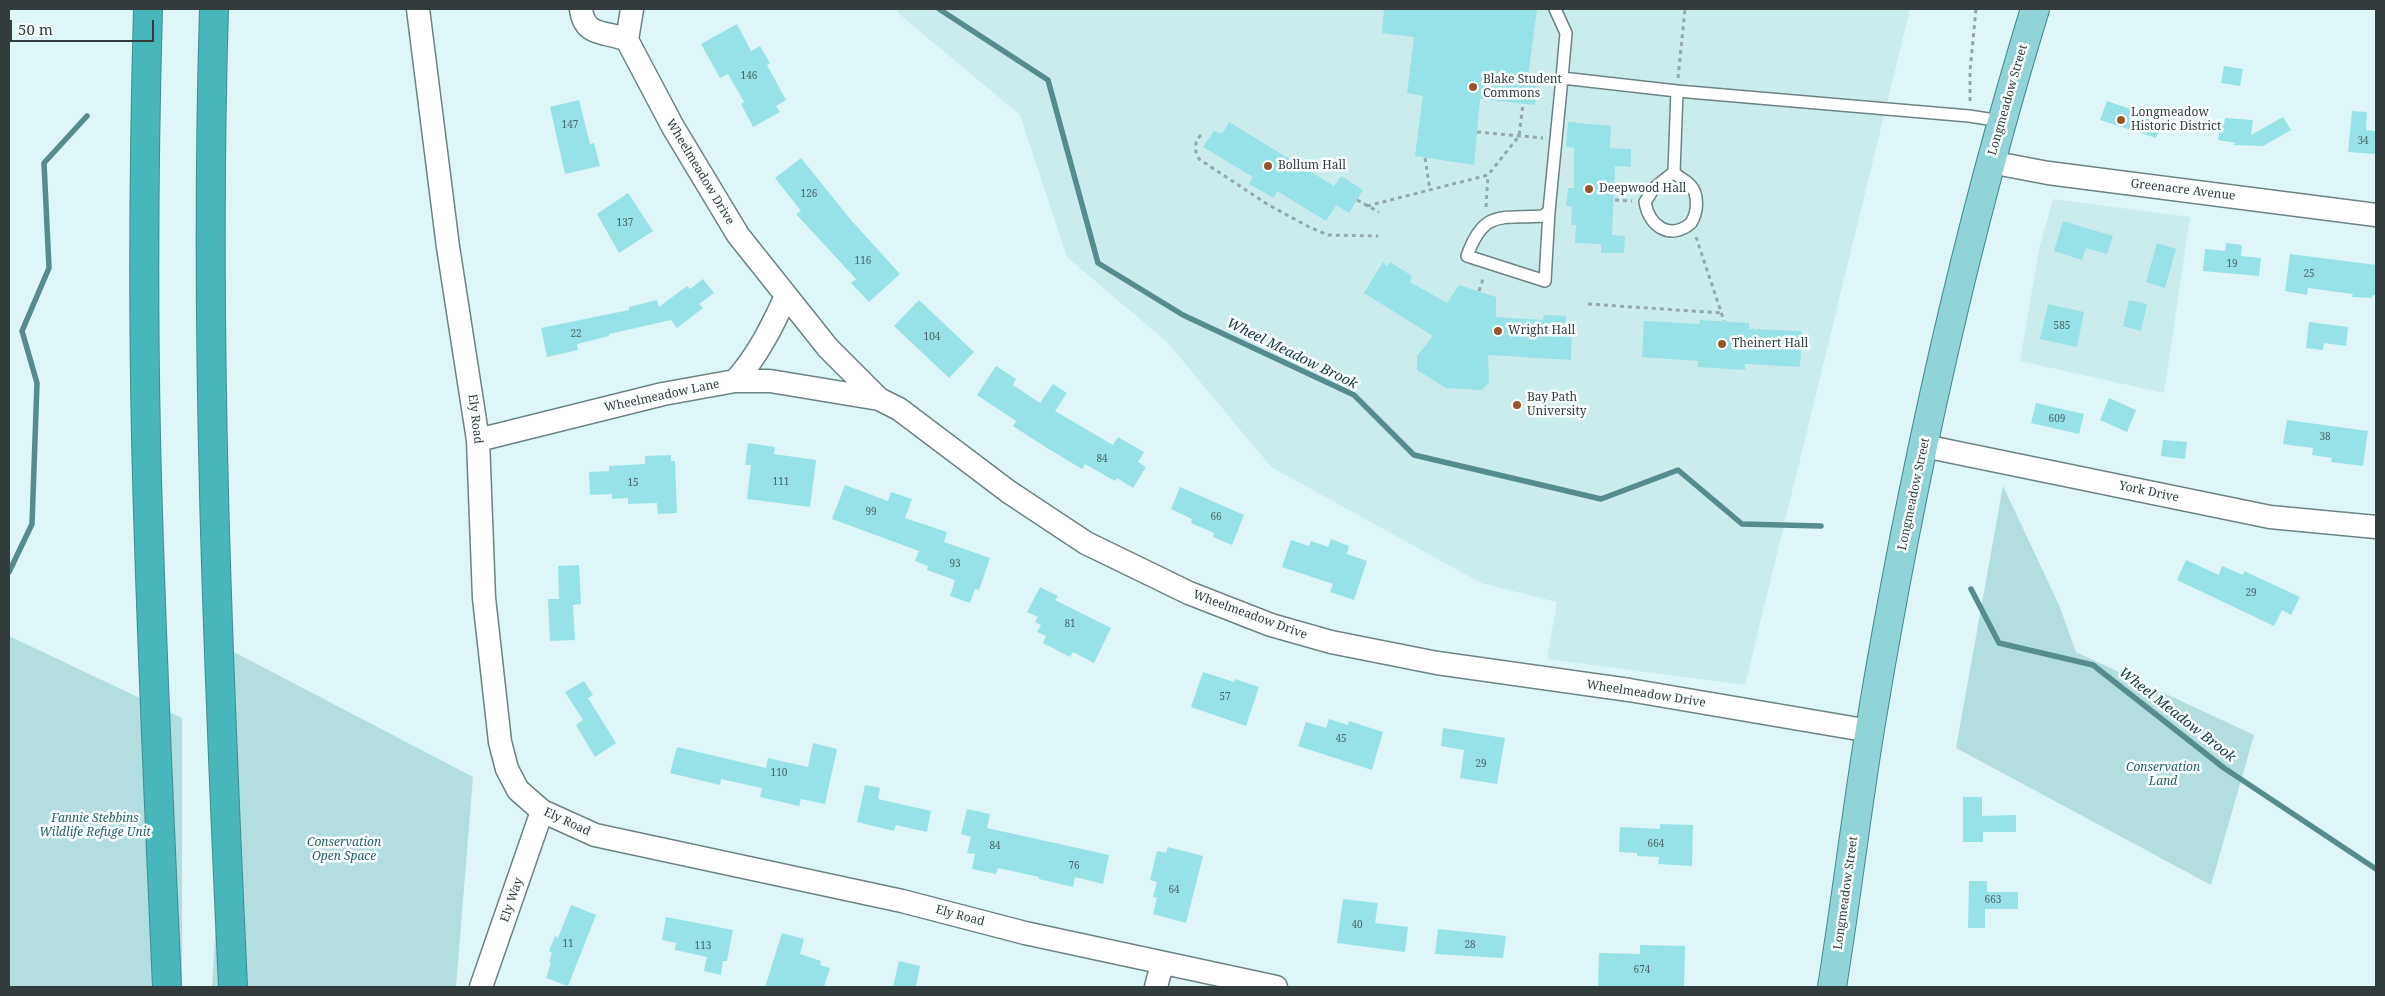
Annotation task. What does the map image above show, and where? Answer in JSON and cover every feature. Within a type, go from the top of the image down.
[{"type":"highway","points":[[148,9],[144,209],[146,435],[150,603],[167,987]]},
{"type":"highway","points":[[214,9],[210,214],[213,497],[233,987]]},
{"type":"main road","name":"Longmeadow Street","points":[[1832,987],[1870,731],[1924,446],[1990,162],[2034,9]]},
{"type":"street","name":"Ely Road","points":[[418,9],[448,247],[478,440],[484,598],[500,742],[508,769],[518,790],[542,811],[595,835],[902,901],[1025,933],[1276,987]]},
{"type":"street","points":[[581,9],[584,21],[594,32],[619,36],[627,40],[632,9]]},
{"type":"street","name":"Wheelmeadow Drive","points":[[627,40],[673,127],[738,235],[828,348],[879,399],[899,409],[1008,492],[1086,543],[1189,593],[1271,625],[1331,642],[1437,663],[1629,690],[1870,731]]},
{"type":"street","name":"Greenacre Avenue","points":[[1990,162],[2048,173],[2376,215]]},
{"type":"street","points":[[735,381],[754,359],[767,338],[786,296]]},
{"type":"street","name":"Wheelmeadow Lane","points":[[478,440],[663,394],[735,381],[770,381],[879,399]]},
{"type":"street","name":"York Drive","points":[[1924,446],[2270,517],[2376,526]]},
{"type":"street","name":"Ely Way","points":[[480,987],[542,811]]},
{"type":"street","points":[[1156,987],[1162,964]]},
{"type":"lane","points":[[1549,211],[1543,216],[1492,219],[1473,241],[1468,256],[1544,281],[1566,33],[1555,9]]},
{"type":"lane","points":[[1562,78],[1677,91],[1969,116],[2001,121]]},
{"type":"lane","points":[[1674,172],[1691,186],[1694,192],[1696,207],[1691,223],[1677,230],[1659,228],[1652,222],[1645,202],[1651,191],[1674,172],[1677,91]]},
{"type":"path","points":[[1677,91],[1685,9]]},
{"type":"path","points":[[1970,107],[1970,63],[1976,9]]},
{"type":"path","points":[[1486,224],[1488,175],[1519,136],[1523,104]]},
{"type":"path","points":[[1477,132],[1556,139]]},
{"type":"path","points":[[1201,135],[1196,144],[1196,152],[1199,159],[1267,204],[1328,235],[1378,236]]},
{"type":"path","points":[[1425,158],[1430,190]]},
{"type":"path","points":[[1367,206],[1488,175]]},
{"type":"path","points":[[1357,200],[1379,212]]},
{"type":"path","points":[[1691,223],[1724,321]]},
{"type":"path","points":[[1588,304],[1722,313]]},
{"type":"shaded area","name":"Bay Path University","points":[[897,9],[1910,9],[1745,685],[1547,659],[1557,602],[1481,583],[1271,467],[1168,343],[1067,257],[1020,115],[899,14]]},
{"type":"shaded area","points":[[2053,199],[2190,217],[2164,393],[2020,361],[2039,249]]},
{"type":"green space","name":"Conservation Land","points":[[2003,486],[2059,605],[2076,652],[2254,735],[2211,885],[1956,748]]},
{"type":"green space","name":"Fannie Stebbins Wildlife Refuge Unit","points":[[9,636],[182,718],[182,987],[9,987]]},
{"type":"green space","name":"Conservation Open Space","points":[[232,651],[473,777],[456,987],[212,987]]},
{"type":"building","name":"Blake Student Commons","points":[[1384,9],[1537,9],[1528,78],[1538,80],[1535,105],[1480,99],[1474,165],[1415,156],[1423,96],[1407,93],[1414,37],[1382,33]]},
{"type":"building","points":[[737,24],[751,51],[760,46],[770,63],[767,65],[786,100],[776,106],[780,112],[753,127],[741,104],[744,102],[728,74],[720,78],[701,44]]},
{"type":"building","points":[[2224,66],[2243,69],[2240,86],[2221,83]]},
{"type":"building","points":[[579,100],[590,144],[594,143],[600,166],[565,174],[550,107]]},
{"type":"building","points":[[2107,101],[2145,114],[2144,118],[2161,123],[2156,138],[2100,120]]},
{"type":"building","points":[[2352,111],[2367,112],[2366,130],[2376,131],[2376,154],[2348,152]]},
{"type":"building","points":[[2283,117],[2291,130],[2263,146],[2233,145],[2236,143],[2218,140],[2221,123],[2224,124],[2225,118],[2253,120],[2251,135]]},
{"type":"building","name":"Bollum Hall","points":[[1229,122],[1334,186],[1341,176],[1363,190],[1349,213],[1336,205],[1326,221],[1277,191],[1274,198],[1249,184],[1253,177],[1203,147],[1214,131],[1222,134]]},
{"type":"building","name":"Deepwood Hall","points":[[1568,122],[1611,126],[1610,148],[1631,149],[1631,167],[1615,166],[1612,235],[1625,236],[1624,253],[1601,253],[1601,244],[1575,243],[1576,225],[1571,225],[1572,207],[1566,206],[1568,188],[1574,188],[1574,148],[1566,147]]},
{"type":"building","points":[[801,158],[851,220],[900,274],[869,302],[851,283],[856,279],[796,214],[801,211],[775,178]]},
{"type":"building","points":[[628,193],[653,231],[619,253],[597,214]]},
{"type":"building","points":[[2063,221],[2113,236],[2107,254],[2086,248],[2082,260],[2054,251]]},
{"type":"building","points":[[2157,243],[2176,249],[2165,288],[2146,282]]},
{"type":"building","points":[[2226,243],[2242,245],[2241,256],[2261,258],[2259,276],[2203,271],[2205,249],[2225,251]]},
{"type":"building","points":[[2290,254],[2376,265],[2376,295],[2373,295],[2372,298],[2352,297],[2353,294],[2308,288],[2307,295],[2285,291]]},
{"type":"building","name":"Wright Hall","points":[[1383,262],[1387,266],[1390,262],[1412,276],[1410,282],[1447,303],[1459,285],[1496,297],[1496,317],[1543,320],[1544,315],[1566,316],[1566,322],[1572,322],[1571,360],[1488,355],[1489,382],[1482,390],[1446,388],[1417,370],[1417,356],[1433,336],[1364,293]]},
{"type":"building","points":[[703,279],[714,293],[699,304],[703,308],[677,328],[671,320],[609,334],[609,336],[577,344],[578,350],[547,357],[541,328],[629,310],[629,307],[657,300],[659,307],[687,286],[690,289]]},
{"type":"building","points":[[919,300],[974,352],[949,378],[894,326]]},
{"type":"building","points":[[2129,300],[2147,304],[2141,331],[2123,326]]},
{"type":"building","points":[[2048,304],[2084,312],[2077,347],[2040,339]]},
{"type":"building","name":"Theinert Hall","points":[[1700,320],[1749,323],[1749,329],[1802,331],[1800,367],[1745,364],[1745,370],[1698,367],[1698,361],[1642,357],[1644,321],[1699,324]]},
{"type":"building","points":[[2309,322],[2348,327],[2346,346],[2324,343],[2323,350],[2306,348]]},
{"type":"building","points":[[996,366],[1016,379],[1013,385],[1040,403],[1053,384],[1067,393],[1055,411],[1113,445],[1118,437],[1144,452],[1138,462],[1146,467],[1133,488],[1117,478],[1115,481],[1085,464],[1082,469],[1013,426],[1016,421],[977,395]]},
{"type":"building","points":[[2109,398],[2136,410],[2127,432],[2100,420]]},
{"type":"building","points":[[2036,403],[2084,414],[2079,434],[2031,423]]},
{"type":"building","points":[[2287,420],[2368,431],[2363,466],[2331,462],[2332,458],[2312,455],[2313,448],[2283,444]]},
{"type":"building","points":[[2163,440],[2187,442],[2185,459],[2161,456]]},
{"type":"building","points":[[748,443],[775,447],[774,454],[816,460],[810,507],[747,499],[751,465],[745,465]]},
{"type":"building","points":[[671,455],[671,461],[675,461],[677,513],[658,514],[657,503],[628,504],[628,498],[612,499],[612,494],[590,495],[589,472],[609,471],[609,466],[645,464],[645,456]]},
{"type":"building","points":[[845,485],[888,501],[891,492],[912,499],[905,518],[947,532],[944,542],[990,558],[979,590],[975,589],[970,603],[950,596],[955,580],[927,570],[928,566],[915,561],[919,551],[832,519]]},
{"type":"building","points":[[1180,487],[1244,515],[1232,545],[1213,537],[1214,533],[1191,523],[1192,519],[1171,509]]},
{"type":"building","points":[[1331,539],[1349,546],[1347,554],[1367,561],[1354,600],[1330,592],[1333,584],[1282,567],[1291,540],[1309,546],[1311,541],[1328,547]]},
{"type":"building","points":[[2186,560],[2219,575],[2222,566],[2243,575],[2244,571],[2300,597],[2291,615],[2282,610],[2274,626],[2177,580]]},
{"type":"building","points":[[579,565],[581,604],[573,605],[575,640],[550,641],[548,599],[559,599],[558,566]]},
{"type":"building","points":[[1040,587],[1058,596],[1055,600],[1111,628],[1094,663],[1073,652],[1070,657],[1043,643],[1046,636],[1037,632],[1041,625],[1035,622],[1038,617],[1027,612]]},
{"type":"building","points":[[1203,672],[1234,682],[1235,679],[1259,687],[1246,726],[1191,707]]},
{"type":"building","points":[[584,681],[593,695],[588,698],[616,743],[595,757],[576,725],[583,720],[565,692]]},
{"type":"building","points":[[1329,719],[1348,725],[1349,721],[1383,732],[1372,770],[1298,746],[1306,722],[1326,728]]},
{"type":"building","points":[[1443,728],[1505,738],[1497,784],[1460,778],[1464,750],[1441,746]]},
{"type":"building","points":[[813,743],[837,749],[825,804],[801,799],[799,806],[760,797],[762,788],[721,779],[720,785],[670,773],[677,747],[766,768],[768,758],[808,767]]},
{"type":"building","points":[[865,785],[880,788],[878,799],[931,811],[927,832],[896,825],[894,831],[857,822]]},
{"type":"building","points":[[1963,797],[1982,797],[1982,816],[2016,815],[2016,832],[1983,832],[1983,842],[1963,842]]},
{"type":"building","points":[[967,809],[990,814],[987,828],[1109,855],[1103,884],[1075,877],[1073,887],[998,868],[996,874],[972,869],[975,854],[967,853],[971,837],[961,834]]},
{"type":"building","points":[[1660,824],[1693,825],[1692,866],[1658,864],[1659,857],[1637,856],[1637,853],[1619,852],[1620,827],[1660,829]]},
{"type":"building","points":[[1168,847],[1203,856],[1186,923],[1153,914],[1157,898],[1153,897],[1157,882],[1150,880],[1157,851],[1166,853]]},
{"type":"building","points":[[1969,881],[1987,881],[1987,892],[2018,892],[2018,909],[1985,909],[1985,928],[1968,928]]},
{"type":"building","points":[[1343,899],[1378,903],[1375,923],[1408,927],[1405,952],[1337,943]]},
{"type":"building","points":[[571,905],[596,915],[568,986],[546,978],[551,963],[549,962],[552,953],[549,951],[555,936],[558,938]]},
{"type":"building","points":[[666,917],[733,930],[727,961],[723,961],[721,975],[704,971],[707,957],[675,950],[676,943],[662,940]]},
{"type":"building","points":[[1438,929],[1506,936],[1503,958],[1435,954]]},
{"type":"building","points":[[782,933],[804,939],[800,954],[821,961],[820,965],[830,968],[824,987],[765,987]]},
{"type":"building","points":[[1640,945],[1685,946],[1684,987],[1598,986],[1599,953],[1640,954]]},
{"type":"building","points":[[899,961],[920,966],[916,987],[893,987]]},
{"type":"waterway","name":"Wheel Meadow Brook","points":[[939,9],[1048,80],[1098,263],[1183,315],[1354,395],[1414,455],[1601,499],[1678,470],[1742,524],[1821,526]]},
{"type":"waterway","name":"Wheel Meadow Brook","points":[[9,572],[32,524],[37,383],[22,331],[49,268],[44,163],[87,116]]},
{"type":"waterway","name":"Wheel Meadow Brook","points":[[1971,589],[1999,643],[2093,665],[2224,768],[2376,869]]},
{"type":"place","name":"Blake Student Commons","points":[[1473,87]]},
{"type":"place","name":"Longmeadow Historic District","points":[[2121,120]]},
{"type":"place","name":"Bollum Hall","points":[[1268,166]]},
{"type":"place","name":"Deepwood Hall","points":[[1589,189]]},
{"type":"place","name":"Wright Hall","points":[[1498,331]]},
{"type":"place","name":"Theinert Hall","points":[[1722,344]]},
{"type":"place","name":"Bay Path University","points":[[1517,405]]}]
